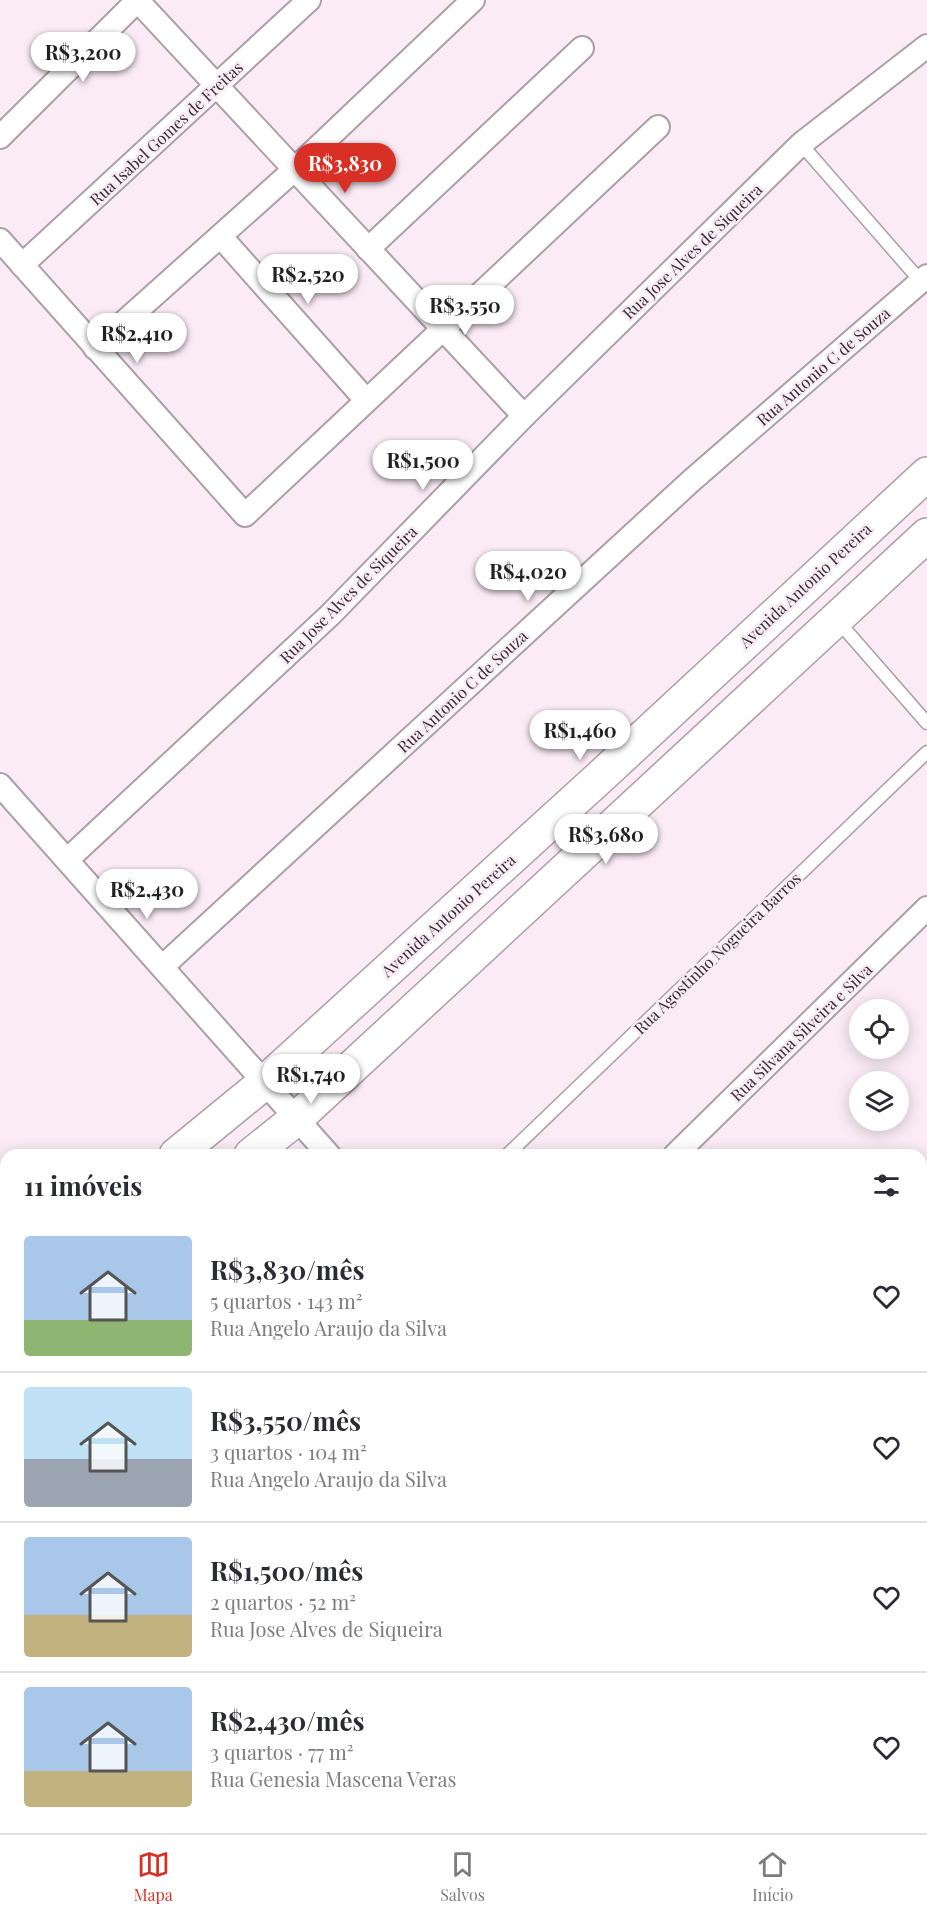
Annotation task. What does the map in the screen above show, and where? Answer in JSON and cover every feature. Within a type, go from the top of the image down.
[{"type":"main road","name":"Avenida Antonio Pereira","points":[[183,1149],[264,1083],[590,786],[927,474]]},
{"type":"main road","points":[[258,1149],[296,1119],[927,535]]},
{"type":"main road","points":[[832,560],[863,593]]},
{"type":"street","points":[[0,137],[138,0],[219,85],[441,330],[524,416]]},
{"type":"street","name":"Rua Isabel Gomes de Freitas","points":[[22,265],[309,0]]},
{"type":"street","points":[[95,348],[295,169],[473,0]]},
{"type":"street","name":"Rua Jose Alves de Siqueira","points":[[67,860],[330,615],[524,416],[801,144],[927,46]]},
{"type":"street","points":[[369,249],[582,48]]},
{"type":"street","points":[[0,240],[245,514],[658,127]]},
{"type":"street","points":[[220,237],[366,400]]},
{"type":"street","name":"Rua Antonio C de Souza","points":[[162,967],[691,481],[925,282]]},
{"type":"street","points":[[0,785],[324,1149]]},
{"type":"street","name":"Rua Silvana Silveira e Silva","points":[[681,1149],[927,908]]},
{"type":"lane","points":[[801,144],[925,282]]},
{"type":"lane","points":[[835,618],[927,723]]},
{"type":"lane","name":"Rua Agostinho Nogueira Barros","points":[[513,1149],[927,752]]}]
